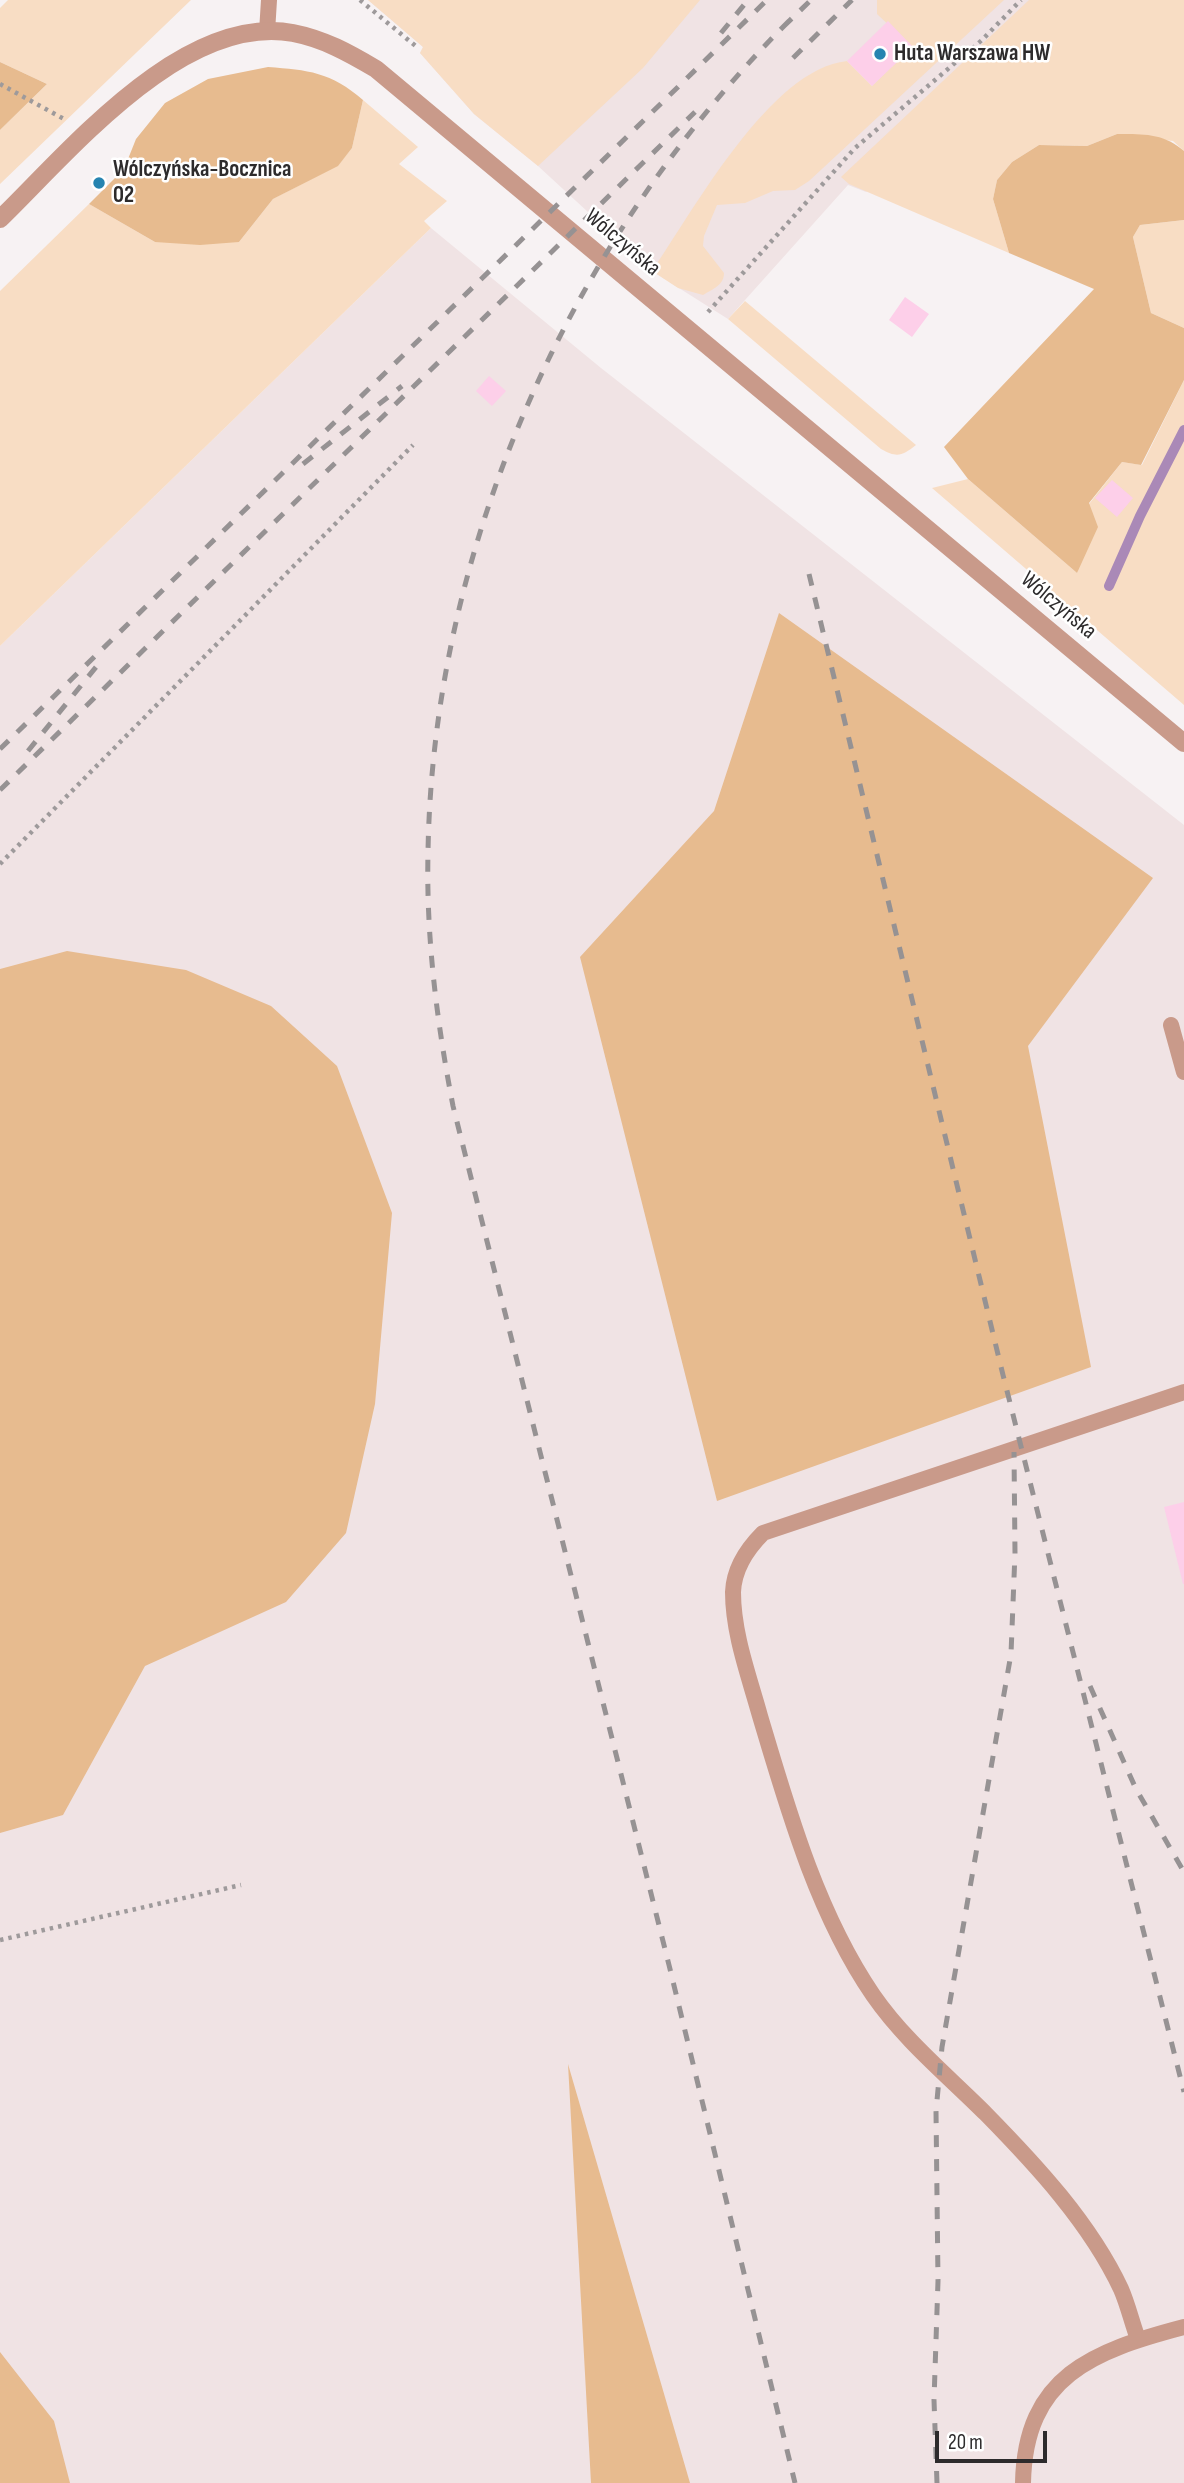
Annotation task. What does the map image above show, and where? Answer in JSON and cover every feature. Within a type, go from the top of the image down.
[{"type":"street","name":"Wólczyńska","points":[[0,219],[129,95],[175,61],[223,39],[267,32],[292,33],[337,46],[376,69],[1184,743]]},
{"type":"lane","points":[[267,32],[269,0]]},
{"type":"lane","points":[[1171,1025],[1184,1072]]},
{"type":"lane","points":[[1138,2339],[1121,2291],[1103,2255],[1077,2219],[1028,2158],[904,2034],[873,1995],[847,1951],[795,1833],[740,1646],[733,1591],[744,1552],[763,1532],[1184,1392]]},
{"type":"lane","points":[[1023,2483],[1023,2452],[1036,2416],[1052,2388],[1079,2365],[1138,2339],[1184,2327]]},
{"type":"path","points":[[360,0],[418,47]]},
{"type":"path","points":[[691,331],[855,148],[982,40],[1021,0]]},
{"type":"path","points":[[0,84],[66,120],[95,126]]},
{"type":"path","points":[[0,864],[413,445]]},
{"type":"path","points":[[0,1940],[241,1885]]},
{"type":"shaded area","points":[[8,0],[191,0],[0,184],[0,130],[47,84],[0,62],[0,8]]},
{"type":"shaded area","points":[[368,0],[1116,0],[866,192],[848,185],[728,319],[652,271],[538,166],[474,114],[420,53],[423,47]]},
{"type":"shaded area","points":[[368,0],[700,0],[643,68],[538,166],[474,114],[420,53],[423,47]]},
{"type":"shaded area","points":[[877,0],[1004,0],[809,181],[795,190],[773,191],[745,203],[717,205],[704,236],[703,246],[724,273],[717,286],[703,295],[678,288],[652,271],[736,146],[790,89],[818,70],[847,61],[872,86],[912,47],[877,14]]},
{"type":"shaded area","points":[[1029,0],[1184,0],[1184,151],[1173,141],[1117,134],[1087,146],[1039,145],[1012,162],[997,180],[993,199],[1009,253],[849,184],[841,177]]},
{"type":"shaded area","points":[[0,62],[47,84],[0,130]]},
{"type":"shaded area","points":[[268,67],[318,74],[340,83],[363,100],[352,148],[338,166],[273,199],[239,242],[200,245],[155,242],[89,204],[124,169],[136,139],[165,103],[208,79]]},
{"type":"shaded area","points":[[363,100],[418,147],[399,164],[447,201],[424,221],[431,228],[0,646],[0,291],[89,204],[155,242],[239,242],[273,199],[338,165],[352,148]]},
{"type":"shaded area","points":[[1117,134],[1161,138],[1184,151],[1184,220],[1140,225],[1133,237],[1151,313],[1184,328],[1184,380],[1141,465],[1122,462],[1089,503],[1098,527],[1077,573],[968,479],[944,447],[1094,289],[1009,253],[993,199],[997,180],[1012,162],[1039,145],[1087,146]]},
{"type":"shaded area","points":[[1184,220],[1184,328],[1151,313],[1133,237],[1140,225]]},
{"type":"shaded area","points":[[431,228],[601,368],[1184,825],[1184,2483],[0,2483],[0,646]]},
{"type":"shaded area","points":[[745,301],[916,445],[899,454],[891,454],[881,449],[728,319]]},
{"type":"shaded area","points":[[1184,380],[1184,705],[932,488],[968,479],[1077,573],[1089,504],[1122,462],[1142,465]]},
{"type":"shaded area","points":[[779,613],[1153,878],[1028,1046],[1091,1367],[717,1501],[580,957],[714,811]]},
{"type":"shaded area","points":[[67,951],[186,970],[271,1006],[337,1066],[392,1213],[375,1404],[346,1533],[286,1602],[145,1666],[63,1815],[0,1833],[0,969]]},
{"type":"shaded area","points":[[568,2064],[690,2483],[591,2483]]},
{"type":"shaded area","points":[[0,2352],[54,2421],[70,2483],[0,2483]]},
{"type":"building","name":"Huta Warszawa HW","points":[[888,21],[913,47],[872,86],[847,61]]},
{"type":"building","points":[[905,297],[929,314],[912,337],[889,320]]},
{"type":"building","points":[[489,376],[506,391],[492,406],[476,391]]},
{"type":"building","points":[[1112,480],[1133,498],[1117,517],[1095,498]]},
{"type":"building","points":[[1184,1502],[1184,1584],[1183,1584],[1164,1507]]},
{"type":"waterway","points":[[1109,586],[1140,516],[1184,430]]},
{"type":"railway","points":[[721,33],[748,0]]},
{"type":"railway","points":[[0,749],[767,0]]},
{"type":"railway","points":[[783,27],[811,0]]},
{"type":"railway","points":[[793,58],[852,0]]},
{"type":"railway","points":[[789,21],[711,106],[641,199],[580,298],[529,402],[487,511],[456,623],[436,737],[428,884],[434,980],[453,1106],[669,1965],[795,2483]]},
{"type":"railway","points":[[0,790],[695,112]]},
{"type":"railway","points":[[303,464],[402,386]]},
{"type":"railway","points":[[809,574],[1003,1375],[1184,2092]]},
{"type":"railway","points":[[28,751],[96,667]]},
{"type":"railway","points":[[937,2483],[934,2400],[938,2281],[936,2111],[942,2047],[1011,1654],[1015,1553],[1014,1452]]},
{"type":"railway","points":[[1090,1686],[1136,1789],[1184,1872]]},
{"type":"place","name":"Huta Warszawa HW","points":[[880,54]]},
{"type":"place","name":"Wólczyńska-Bocznica 02","points":[[99,183]]}]
